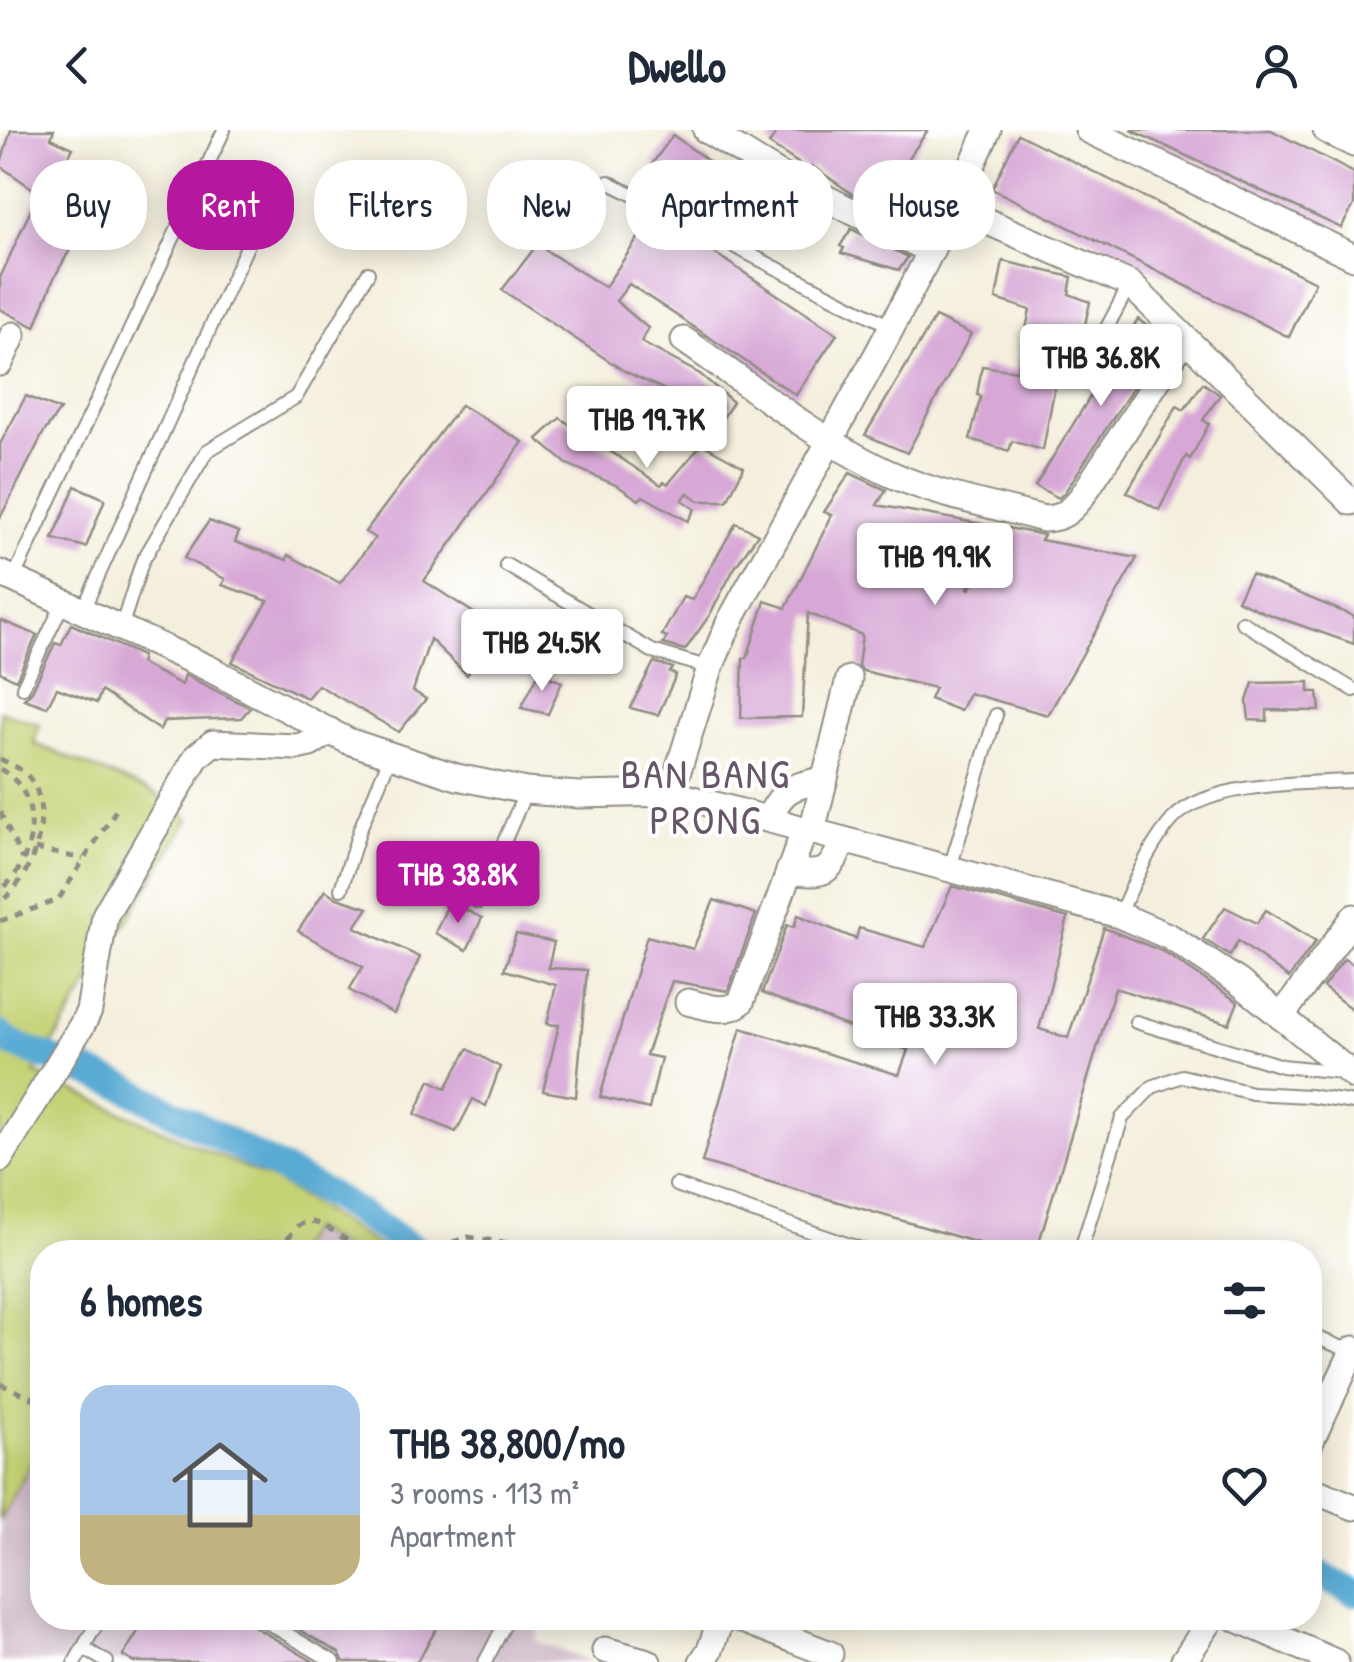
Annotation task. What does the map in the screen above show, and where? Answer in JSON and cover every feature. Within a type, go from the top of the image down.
[{"type":"street","points":[[706,130],[780,175],[853,211]]},
{"type":"street","points":[[975,160],[988,130]]},
{"type":"street","points":[[1088,130],[1354,257]]},
{"type":"street","points":[[1326,130],[1354,144]]},
{"type":"street","points":[[995,225],[1130,284],[1351,502]]},
{"type":"street","points":[[671,793],[710,668],[730,623],[931,250]]},
{"type":"street","points":[[0,363],[14,335]]},
{"type":"street","points":[[684,340],[877,468],[920,486],[1044,519],[1068,513],[1081,498],[1183,341]]},
{"type":"street","points":[[6,576],[208,668],[330,731],[457,776],[526,791],[579,795],[671,793],[1119,915],[1170,937],[1238,982],[1352,1074]]},
{"type":"street","points":[[688,1002],[723,1010],[733,1009],[741,1002],[808,830],[825,779],[849,679]]},
{"type":"street","points":[[0,1159],[88,1011],[104,915],[197,756],[213,743],[296,747],[310,744],[330,731]]},
{"type":"street","points":[[768,819],[781,795],[825,779]]},
{"type":"street","points":[[789,871],[821,874],[832,867],[844,840]]},
{"type":"street","points":[[1281,1017],[1354,916]]},
{"type":"street","points":[[1322,1401],[1353,1351]]},
{"type":"street","points":[[1322,1494],[1354,1507]]},
{"type":"street","points":[[702,1662],[717,1630]]},
{"type":"street","points":[[768,1630],[830,1654]]},
{"type":"street","points":[[1183,1662],[1204,1630]]},
{"type":"street","points":[[1262,1630],[1334,1662]]},
{"type":"street","points":[[605,1650],[648,1662]]},
{"type":"lane","points":[[6,576],[224,130]]},
{"type":"lane","points":[[608,182],[892,327]]},
{"type":"lane","points":[[23,687],[74,606],[245,250]]},
{"type":"lane","points":[[122,628],[142,562],[207,451],[296,397],[368,273]]},
{"type":"lane","points":[[1086,367],[1130,284]]},
{"type":"lane","points":[[506,566],[652,651],[710,668]]},
{"type":"lane","points":[[1242,622],[1354,690]]},
{"type":"lane","points":[[950,868],[996,715]]},
{"type":"lane","points":[[341,888],[391,755]]},
{"type":"lane","points":[[1119,915],[1149,852],[1175,816],[1201,800],[1245,789],[1354,781]]},
{"type":"lane","points":[[478,902],[526,791]]},
{"type":"lane","points":[[1136,1022],[1282,1066],[1352,1074]]},
{"type":"lane","points":[[1084,1240],[1122,1118],[1152,1087],[1182,1076],[1252,1093],[1354,1103]]},
{"type":"lane","points":[[676,1186],[835,1240]]},
{"type":"lane","points":[[1322,1339],[1353,1351]]},
{"type":"lane","points":[[74,1662],[93,1630]]},
{"type":"lane","points":[[280,1630],[334,1662]]},
{"type":"lane","points":[[485,1662],[502,1630]]},
{"type":"lane","points":[[83,1648],[107,1662]]},
{"type":"path","points":[[0,759],[28,775],[41,819],[31,848],[0,891]]},
{"type":"path","points":[[0,769],[23,788],[32,819],[28,868],[12,894],[0,902]]},
{"type":"path","points":[[0,921],[58,900],[116,810]]},
{"type":"path","points":[[0,812],[11,841],[28,868]]},
{"type":"path","points":[[0,844],[11,841]]},
{"type":"path","points":[[31,848],[84,859]]},
{"type":"path","points":[[287,1240],[297,1226],[308,1221],[324,1225],[347,1240]]},
{"type":"path","points":[[459,1240],[468,1237],[488,1240]]},
{"type":"path","points":[[0,1384],[30,1397]]},
{"type":"shaded area","points":[[320,1216],[353,1240],[302,1240]]},
{"type":"shaded area","points":[[30,1465],[30,1630],[539,1630],[535,1640],[591,1662],[0,1662],[0,1521]]},
{"type":"green space","points":[[0,711],[40,725],[33,743],[156,794],[189,819],[35,1073],[277,1182],[369,1240],[330,1240],[311,1229],[302,1240],[30,1240],[30,1465],[0,1521]]},
{"type":"building","points":[[11,130],[54,130],[51,138],[73,148],[67,160],[30,160],[30,187],[0,166]]},
{"type":"building","points":[[778,130],[928,130],[907,160],[853,160],[853,194],[833,181],[833,160],[794,160],[769,144]]},
{"type":"building","points":[[1131,130],[1271,130],[1354,173],[1354,205],[1341,228]]},
{"type":"building","points":[[1018,134],[1315,282],[1289,337],[995,190]]},
{"type":"building","points":[[673,135],[707,160],[655,160]]},
{"type":"building","points":[[30,211],[30,250],[70,250],[35,327],[0,309],[0,278]]},
{"type":"building","points":[[851,229],[853,250],[894,250],[908,257],[899,270],[841,253],[844,248],[840,246]]},
{"type":"building","points":[[533,250],[545,250],[605,287],[630,250],[710,250],[837,334],[796,395],[629,284],[616,301],[648,328],[641,342],[700,374],[733,402],[717,427],[684,405],[688,401],[624,371],[502,290]]},
{"type":"building","points":[[1003,261],[1072,277],[1069,294],[1090,302],[1084,329],[1071,327],[1068,339],[1064,337],[1043,450],[1012,441],[1009,451],[970,439],[981,396],[977,395],[982,366],[1017,371],[1030,310],[996,299]]},
{"type":"building","points":[[935,317],[971,334],[907,453],[865,435]]},
{"type":"building","points":[[1138,319],[1164,340],[1065,492],[1059,498],[1035,486]]},
{"type":"building","points":[[1203,383],[1220,395],[1203,420],[1209,424],[1190,459],[1186,456],[1159,510],[1127,492],[1177,406],[1184,410]]},
{"type":"building","points":[[26,396],[60,410],[44,432],[0,518],[0,444]]},
{"type":"building","points":[[461,405],[523,442],[424,581],[499,629],[467,675],[430,639],[413,691],[426,699],[399,732],[318,685],[307,698],[232,662],[268,601],[222,585],[225,579],[184,558],[209,521],[239,532],[235,542],[287,560],[288,555],[340,583],[375,538],[365,532]]},
{"type":"building","points":[[560,418],[661,485],[668,484],[702,444],[744,467],[727,501],[699,501],[688,493],[682,500],[695,509],[688,521],[643,496],[639,500],[618,486],[567,464],[537,439]]},
{"type":"building","points":[[850,473],[886,490],[877,505],[987,525],[970,589],[1008,528],[1044,535],[1041,540],[1137,558],[1048,715],[969,693],[960,711],[930,699],[935,688],[863,671],[858,666],[862,635],[808,613],[802,717],[741,718],[743,658],[747,658],[765,601],[786,608],[832,515],[824,512]]},
{"type":"building","points":[[75,486],[105,499],[86,547],[53,539]]},
{"type":"building","points":[[736,523],[758,534],[709,616],[685,650],[663,644],[667,637],[662,635],[683,597],[692,600]]},
{"type":"building","points":[[1251,574],[1354,616],[1354,644],[1237,600]]},
{"type":"building","points":[[0,620],[37,635],[16,680],[0,672]]},
{"type":"building","points":[[71,624],[142,656],[140,663],[182,685],[185,675],[250,708],[241,718],[164,721],[160,730],[101,691],[97,703],[57,688],[47,707],[24,699],[32,691],[55,643],[61,645]]},
{"type":"building","points":[[654,662],[673,668],[670,672],[676,675],[658,715],[630,708]]},
{"type":"building","points":[[539,673],[562,682],[548,714],[521,708]]},
{"type":"building","points":[[1309,682],[1309,692],[1318,692],[1320,711],[1267,710],[1267,721],[1249,720],[1247,701],[1253,683]]},
{"type":"building","points":[[952,886],[1068,918],[1039,1029],[1068,1038],[1104,928],[1162,951],[1238,1002],[1229,1024],[1115,988],[1040,1240],[968,1240],[702,1162],[741,1028],[899,1075],[908,1050],[762,993],[787,925],[794,927],[798,915],[856,939],[859,928],[925,947]]},
{"type":"building","points":[[325,890],[368,908],[355,927],[420,957],[394,1014],[349,990],[363,967],[298,931]]},
{"type":"building","points":[[714,900],[756,914],[728,991],[672,981],[646,1055],[661,1058],[649,1109],[600,1097],[647,936],[693,949]]},
{"type":"building","points":[[449,902],[482,918],[467,950],[435,933]]},
{"type":"building","points":[[1225,907],[1257,923],[1266,910],[1316,941],[1289,978],[1238,941],[1230,956],[1203,939]]},
{"type":"building","points":[[516,934],[554,942],[548,968],[587,970],[576,1097],[543,1091],[559,1025],[547,1024],[556,985],[504,970]]},
{"type":"building","points":[[1344,959],[1354,965],[1354,1011],[1323,987]]},
{"type":"building","points":[[468,1049],[500,1067],[486,1106],[473,1099],[456,1132],[415,1114],[430,1080],[446,1088]]},
{"type":"building","points":[[139,1630],[260,1630],[314,1662],[134,1662],[123,1656]]},
{"type":"building","points":[[300,1630],[436,1630],[417,1662],[344,1662],[339,1653]]},
{"type":"waterway","points":[[0,1034],[13,1044],[123,1086],[333,1197],[400,1240]]},
{"type":"waterway","points":[[1322,1577],[1354,1592]]},
{"type":"district","name":"BAN BANG PRONG","points":[[706,796]]}]
